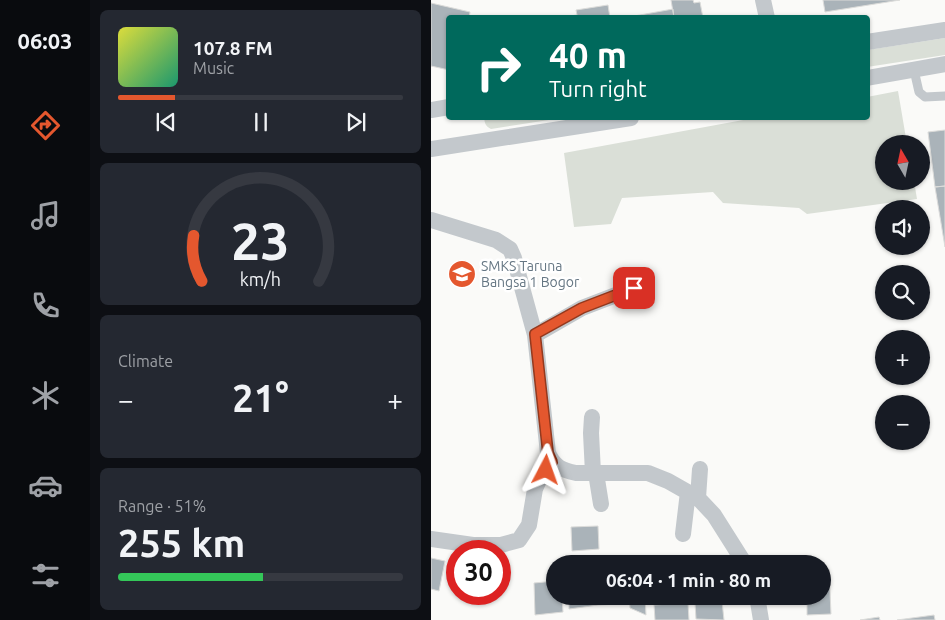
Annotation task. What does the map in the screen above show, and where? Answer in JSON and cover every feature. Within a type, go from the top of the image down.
[{"type":"street","points":[[763,0],[766,15]]},
{"type":"street","points":[[870,42],[945,30]]},
{"type":"street","points":[[870,77],[945,64]]},
{"type":"street","points":[[431,110],[446,108]]},
{"type":"street","points":[[431,149],[618,120]]},
{"type":"street","points":[[431,220],[496,240],[510,249],[515,258],[535,334],[548,453],[552,462],[565,471],[576,473],[648,474],[668,481],[693,495],[714,515],[739,555]]},
{"type":"street","points":[[535,334],[582,308],[634,288]]},
{"type":"street","points":[[592,417],[592,452],[601,504]]},
{"type":"street","points":[[431,539],[473,545],[501,545],[519,540],[529,525],[535,489],[540,478],[552,462]]},
{"type":"street","points":[[683,534],[700,469]]},
{"type":"street","points":[[758,605],[761,620]]},
{"type":"lane","points":[[914,70],[919,92],[925,97],[945,96]]},
{"type":"shaded area","points":[[945,38],[945,55],[870,67],[870,50]]},
{"type":"shaded area","points":[[898,91],[905,135],[875,135],[875,190],[916,190],[917,199],[875,200],[875,205],[807,214],[799,208],[723,203],[713,192],[622,198],[611,224],[574,227],[564,153],[743,120],[870,120],[870,96]]},
{"type":"shaded area","points":[[484,120],[549,120],[491,129]]},
{"type":"building","points":[[671,0],[693,0],[694,3],[700,2],[702,15],[674,15]]},
{"type":"building","points":[[823,0],[900,0],[825,12]]},
{"type":"building","points":[[431,3],[470,12],[470,15],[446,15],[446,69],[431,66]]},
{"type":"building","points":[[608,5],[610,15],[577,15],[576,10]]},
{"type":"building","points":[[673,9],[674,15],[640,15]]},
{"type":"building","points":[[945,130],[945,186],[935,187],[930,135],[928,132]]},
{"type":"building","points":[[945,186],[945,247],[935,187]]},
{"type":"building","points":[[598,526],[599,549],[572,551],[571,527]]},
{"type":"building","points":[[431,558],[445,561],[439,591],[431,589]]},
{"type":"building","points":[[546,582],[546,605],[563,605],[563,612],[535,615],[534,583]]},
{"type":"building","points":[[569,605],[598,605],[569,609]]},
{"type":"building","points":[[630,605],[645,605],[646,615],[630,608]]},
{"type":"building","points":[[654,605],[688,605],[689,620],[655,620]]},
{"type":"building","points":[[695,605],[722,605],[724,620],[696,619]]},
{"type":"building","points":[[807,605],[831,605],[831,614],[807,615]]},
{"type":"building","points":[[934,615],[935,620],[897,620]]},
{"type":"building","points":[[879,617],[880,620],[860,620]]},
{"type":"place","name":"SMKS Taruna Bangsa 1 Bogor","points":[[462,274]]},
{"type":"route","points":[[546,470],[552,462],[548,453],[535,334],[582,308],[634,288]]}]
